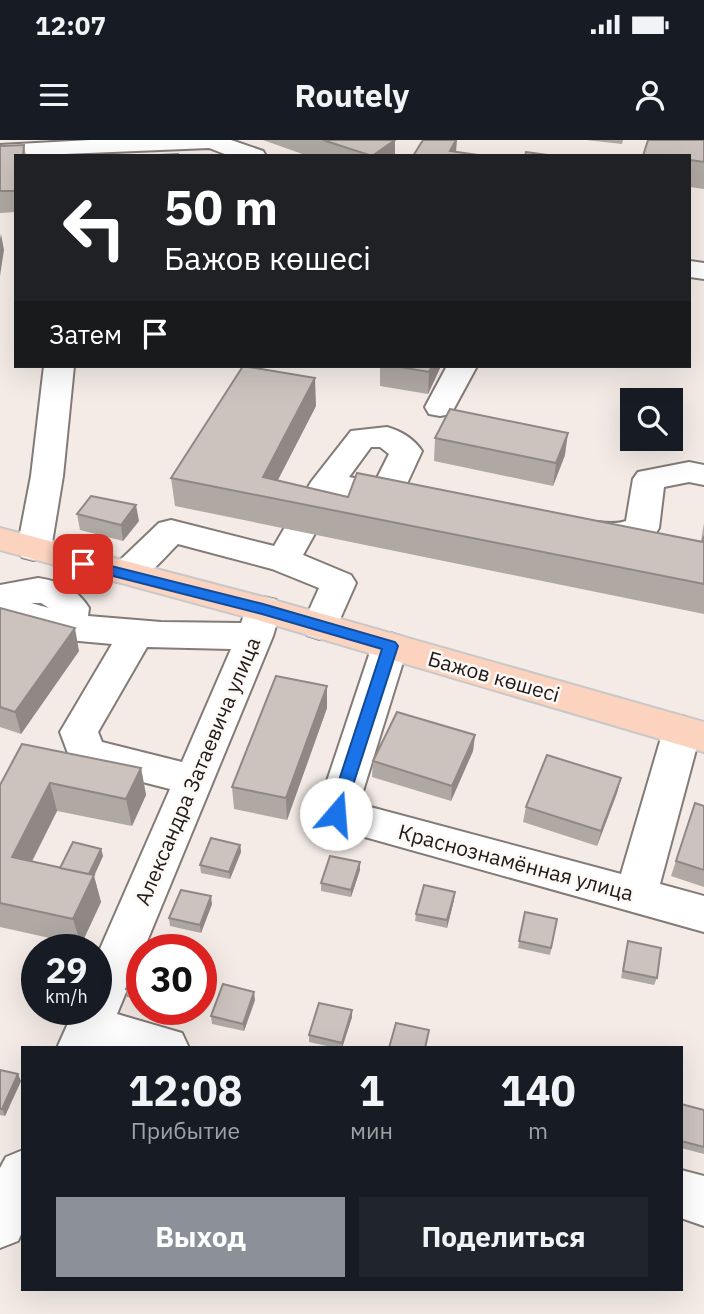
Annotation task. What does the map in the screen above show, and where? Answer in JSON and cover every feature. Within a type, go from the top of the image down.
[{"type":"main road","name":"Бажов көшесі","points":[[17,544],[83,564],[127,573],[259,623],[320,626],[693,734]]},
{"type":"street","points":[[0,152],[50,149],[182,149],[212,141],[248,154]]},
{"type":"street","points":[[17,544],[47,476],[60,368]]},
{"type":"street","points":[[440,407],[461,368]]},
{"type":"street","points":[[283,560],[323,489],[362,438],[387,436],[407,451],[386,494]]},
{"type":"street","points":[[553,527],[620,535],[642,528],[649,479],[689,472],[704,475]]},
{"type":"street","points":[[323,489],[351,487],[437,505]]},
{"type":"street","points":[[127,573],[171,531],[283,560],[339,583],[320,626]]},
{"type":"street","points":[[63,610],[83,564]]},
{"type":"street","points":[[0,597],[34,589],[63,610]]},
{"type":"street","points":[[0,606],[63,610],[137,632],[259,623]]},
{"type":"street","name":"Александра Затаевича улица","points":[[85,1038],[259,623]]},
{"type":"street","points":[[137,632],[79,732],[86,753],[194,780]]},
{"type":"street","name":"Краснознамённая улица","points":[[390,646],[336,814],[704,914]]},
{"type":"street","points":[[636,894],[693,734]]},
{"type":"street","points":[[85,1038],[150,1046]]},
{"type":"street","points":[[0,1223],[21,1178]]},
{"type":"street","points":[[683,1195],[704,1201]]},
{"type":"building","points":[[323,140],[395,140],[375,154],[366,154]]},
{"type":"building","points":[[423,140],[456,140],[450,151],[471,154],[414,154]]},
{"type":"building","points":[[648,140],[704,140],[704,162],[691,160],[691,154],[644,154]]},
{"type":"building","points":[[24,145],[23,154],[14,154],[14,191],[0,191],[0,146]]},
{"type":"building","points":[[242,368],[315,378],[263,477],[348,497],[357,473],[703,542],[704,536],[704,584],[171,478]]},
{"type":"building","points":[[406,368],[431,368],[429,372]]},
{"type":"building","points":[[450,409],[568,433],[556,463],[435,438]]},
{"type":"building","points":[[91,496],[136,505],[121,525],[77,514]]},
{"type":"building","points":[[0,608],[75,628],[15,712],[0,707]]},
{"type":"building","points":[[276,676],[327,686],[286,798],[232,787]]},
{"type":"building","points":[[397,712],[475,735],[452,786],[373,761]]},
{"type":"building","points":[[22,744],[141,768],[126,799],[50,783],[12,857],[94,875],[73,919],[0,903],[0,785]]},
{"type":"building","points":[[547,755],[621,778],[601,831],[526,807]]},
{"type":"building","points":[[695,803],[704,806],[704,870],[676,861]]},
{"type":"building","points":[[211,838],[240,845],[229,872],[200,865]]},
{"type":"building","points":[[73,842],[101,849],[89,874],[60,868]]},
{"type":"building","points":[[330,856],[360,862],[351,890],[321,883]]},
{"type":"building","points":[[424,885],[455,892],[447,920],[416,914]]},
{"type":"building","points":[[181,890],[211,896],[200,925],[169,918]]},
{"type":"building","points":[[525,912],[557,919],[551,948],[519,941]]},
{"type":"building","points":[[628,941],[661,948],[657,978],[623,971]]},
{"type":"building","points":[[223,984],[254,992],[243,1024],[217,1018],[217,1000]]},
{"type":"building","points":[[319,1003],[352,1010],[342,1043],[309,1035]]},
{"type":"building","points":[[396,1023],[429,1030],[425,1046],[390,1046]]},
{"type":"building","points":[[0,1070],[18,1074],[2,1109],[0,1109]]},
{"type":"building","points":[[683,1105],[704,1110],[704,1147],[683,1142]]},
{"type":"route","points":[[83,564],[263,609],[390,646],[336,814]]}]
